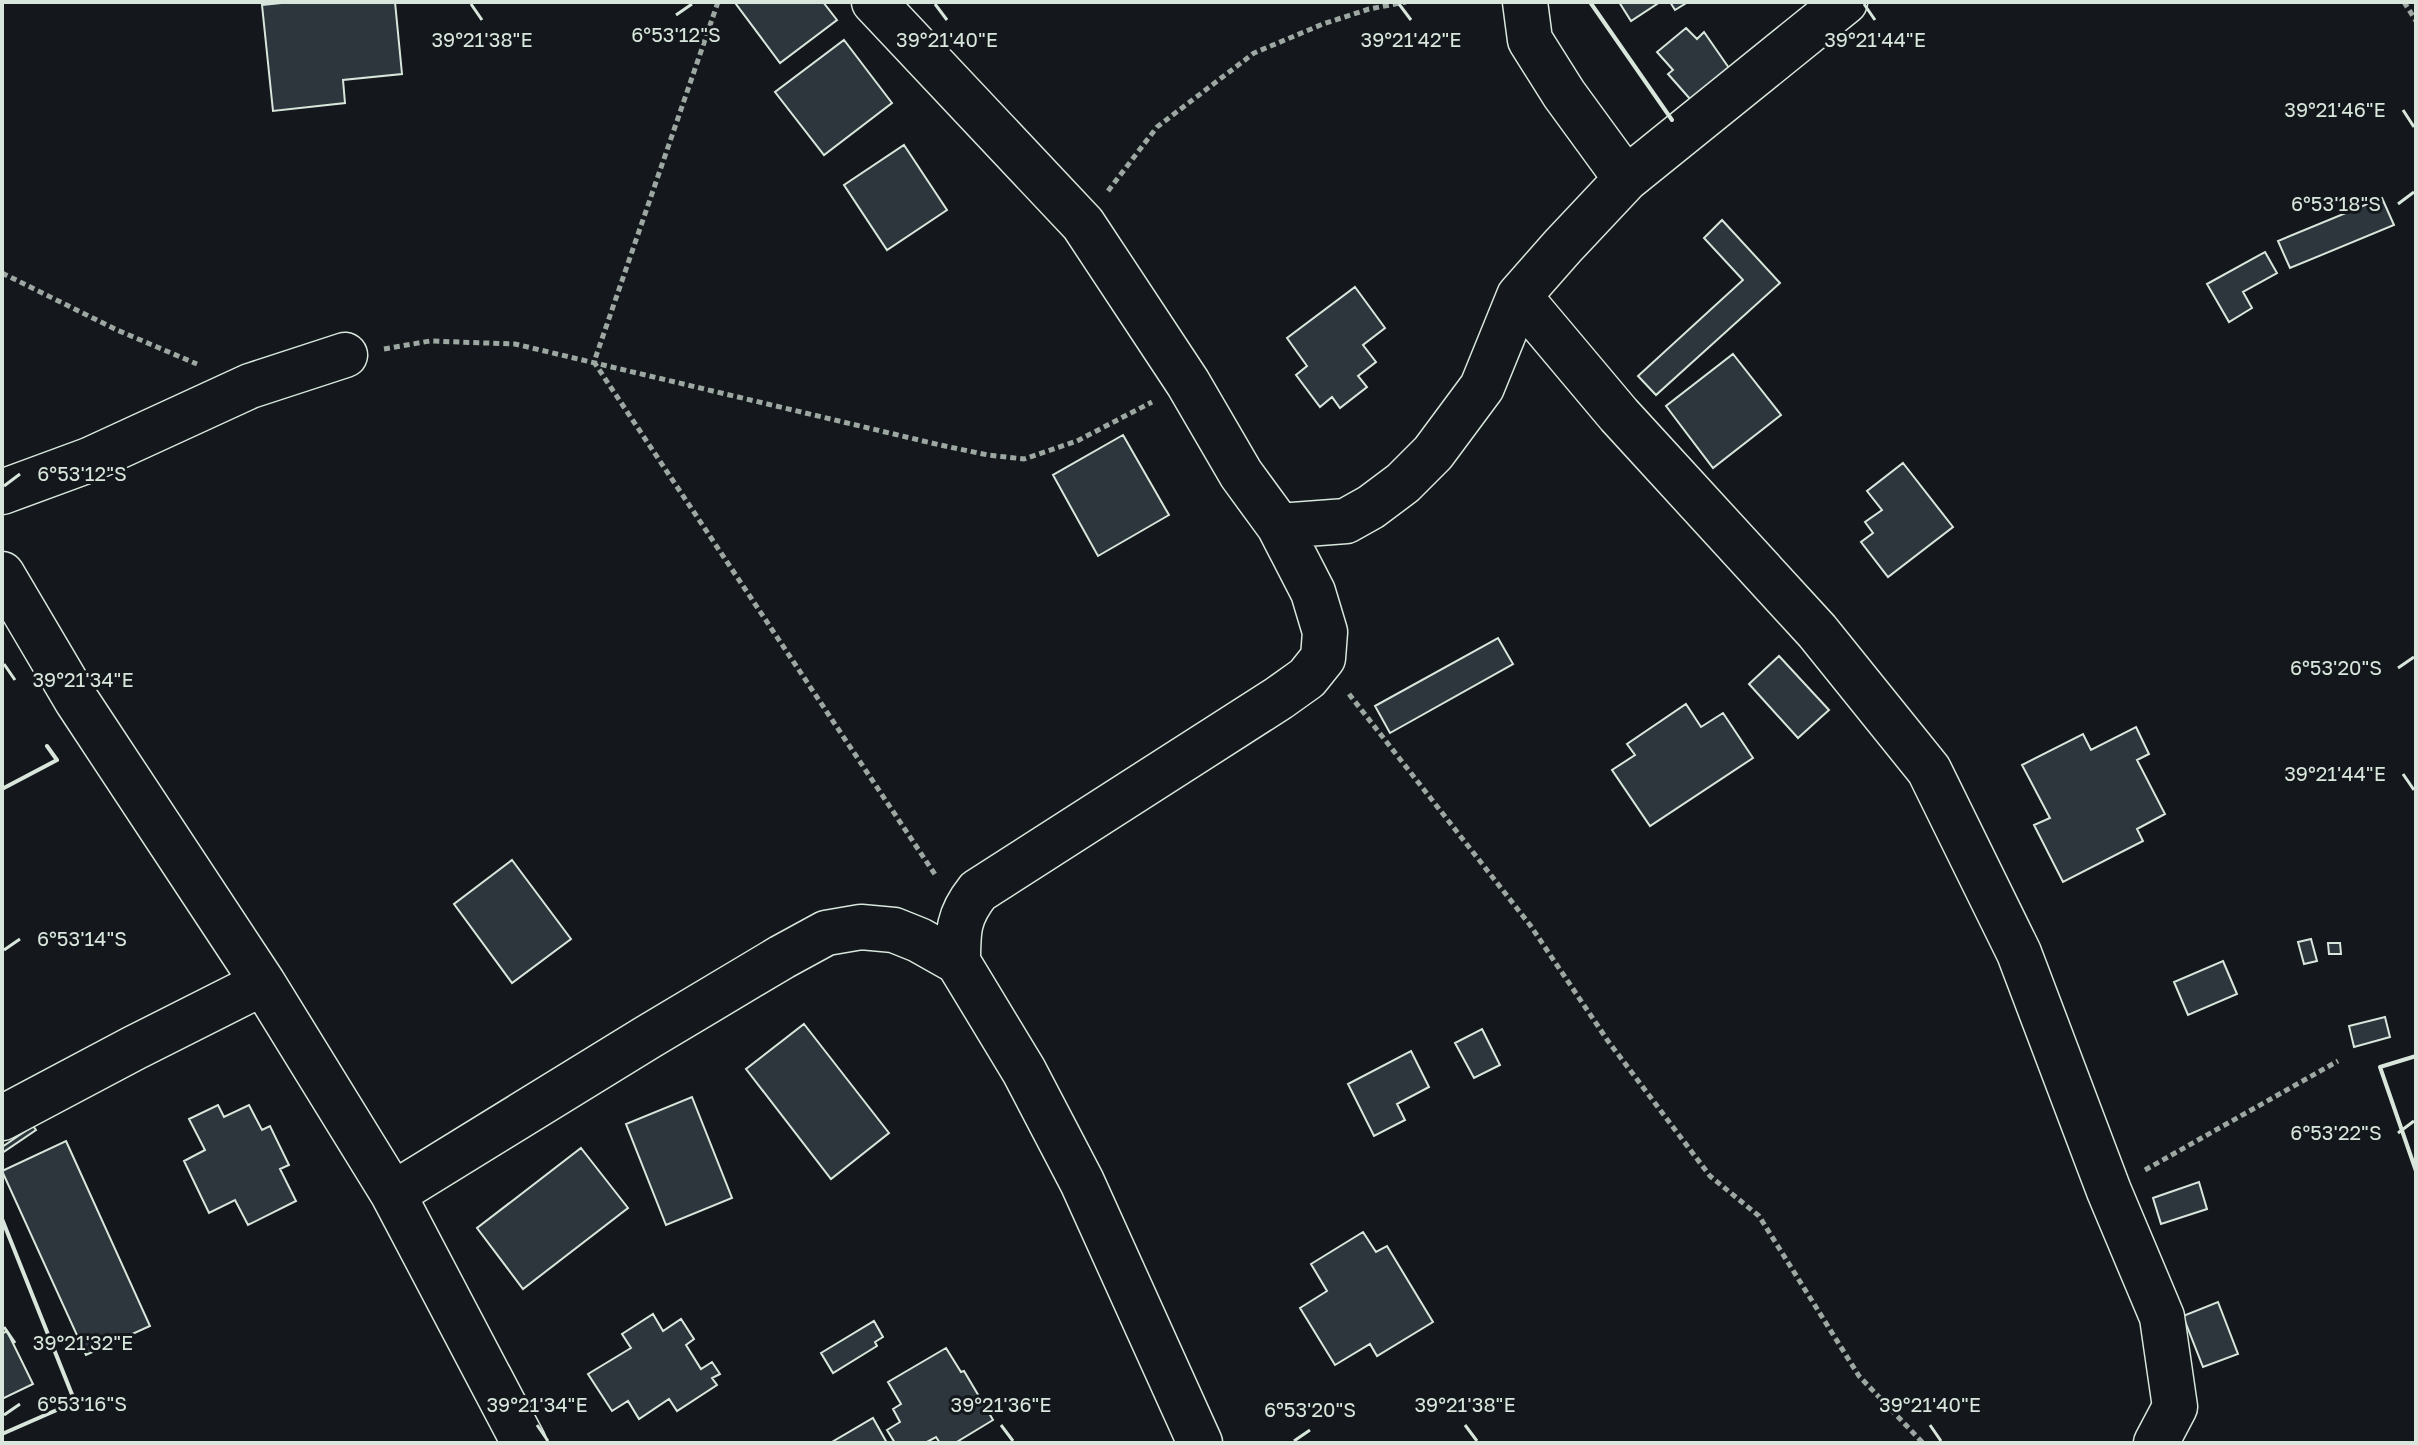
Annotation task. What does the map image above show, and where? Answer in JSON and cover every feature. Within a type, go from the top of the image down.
[{"type":"street","points":[[874,2],[1083,224],[1188,383],[1241,474],[1279,526],[1313,592],[1325,632],[1323,658],[1307,678],[978,891],[962,915],[958,962]]},
{"type":"street","points":[[1525,2],[1530,40],[1564,94],[1626,179]]},
{"type":"street","points":[[1279,526],[1346,521],[1403,483],[1433,453],[1482,387],[1519,296],[1626,179],[1845,2]]},
{"type":"street","points":[[1519,296],[1619,415],[1817,631],[1929,770],[2019,953],[2109,1191],[2162,1317],[2175,1407],[2156,1443]]},
{"type":"street","points":[[2,492],[89,460],[250,386],[345,355]]},
{"type":"street","points":[[2,574],[77,701],[263,983],[393,1194],[524,1443]]},
{"type":"street","points":[[393,1194],[826,933],[861,927],[894,930],[958,962],[1024,1071],[1082,1182],[1200,1443]]},
{"type":"street","points":[[2,1118],[263,983]]},
{"type":"path","points":[[594,362],[718,2]]},
{"type":"path","points":[[1083,224],[1157,127],[1254,53],[1357,13],[1406,2]]},
{"type":"path","points":[[2404,2],[2416,21]]},
{"type":"path","points":[[2,273],[117,330],[250,386]]},
{"type":"path","points":[[345,355],[430,341],[515,344],[940,445],[1024,459],[1077,441],[1188,383]]},
{"type":"path","points":[[594,362],[962,915]]},
{"type":"path","points":[[1323,658],[1530,925],[1608,1041],[1710,1176],[1759,1216],[1859,1376],[1923,1443]]},
{"type":"path","points":[[2109,1191],[2338,1061]]},
{"type":"building","points":[[395,2],[402,74],[343,80],[345,103],[273,111],[262,5]]},
{"type":"building","points":[[823,2],[837,20],[780,63],[736,4]]},
{"type":"building","points":[[1619,2],[1660,2],[1631,21]]},
{"type":"building","points":[[1670,2],[1688,2],[1675,10]]},
{"type":"building","points":[[1686,28],[1697,39],[1704,32],[1729,68],[1691,100],[1668,74],[1673,70],[1657,52]]},
{"type":"building","points":[[844,40],[892,103],[824,155],[775,92]]},
{"type":"building","points":[[904,145],[947,210],[887,250],[844,185]]},
{"type":"building","points":[[2382,198],[2394,225],[2290,268],[2278,241]]},
{"type":"building","points":[[1722,220],[1780,283],[1656,395],[1638,376],[1743,280],[1704,238]]},
{"type":"building","points":[[2265,252],[2277,273],[2243,292],[2252,308],[2229,322],[2207,284]]},
{"type":"building","points":[[1355,287],[1385,328],[1363,345],[1376,362],[1358,376],[1367,387],[1340,408],[1332,397],[1320,407],[1296,375],[1307,366],[1287,338]]},
{"type":"building","points":[[1733,354],[1781,415],[1713,468],[1666,406]]},
{"type":"building","points":[[1123,435],[1169,515],[1098,556],[1053,475]]},
{"type":"building","points":[[1903,463],[1953,527],[1888,577],[1861,542],[1873,533],[1865,522],[1882,510],[1867,491]]},
{"type":"building","points":[[1498,638],[1513,664],[1390,733],[1375,706]]},
{"type":"building","points":[[1779,656],[1829,710],[1798,738],[1749,684]]},
{"type":"building","points":[[1686,704],[1701,727],[1723,713],[1753,758],[1650,826],[1612,770],[1635,755],[1627,744]]},
{"type":"building","points":[[2136,727],[2149,754],[2137,760],[2165,814],[2137,829],[2143,841],[2063,882],[2034,825],[2050,818],[2022,765],[2083,734],[2091,750]]},
{"type":"building","points":[[512,860],[571,939],[512,983],[454,904]]},
{"type":"building","points":[[2311,939],[2317,961],[2304,964],[2298,942]]},
{"type":"building","points":[[2328,943],[2340,943],[2341,954],[2329,954]]},
{"type":"building","points":[[2223,961],[2237,994],[2188,1015],[2174,982]]},
{"type":"building","points":[[2385,1017],[2390,1037],[2354,1047],[2349,1026]]},
{"type":"building","points":[[804,1024],[889,1133],[831,1179],[746,1069]]},
{"type":"building","points":[[1482,1029],[1500,1065],[1474,1078],[1455,1043]]},
{"type":"building","points":[[1411,1051],[1429,1087],[1397,1104],[1405,1120],[1374,1136],[1348,1084]]},
{"type":"building","points":[[692,1097],[732,1198],[666,1225],[626,1124]]},
{"type":"building","points":[[218,1105],[224,1117],[249,1105],[262,1130],[270,1126],[289,1165],[280,1169],[296,1201],[248,1225],[235,1200],[209,1213],[184,1161],[205,1150],[189,1119]]},
{"type":"building","points":[[33,1126],[36,1130],[2,1153],[2,1147]]},
{"type":"building","points":[[66,1141],[150,1326],[86,1355],[2,1171]]},
{"type":"building","points":[[581,1148],[628,1208],[523,1289],[477,1228]]},
{"type":"building","points":[[2199,1182],[2207,1209],[2161,1224],[2153,1198]]},
{"type":"building","points":[[1363,1232],[1376,1252],[1387,1246],[1433,1322],[1377,1356],[1370,1344],[1335,1365],[1300,1308],[1327,1291],[1311,1264]]},
{"type":"building","points":[[2218,1302],[2238,1354],[2203,1367],[2183,1316]]},
{"type":"building","points":[[653,1314],[663,1331],[681,1319],[694,1339],[686,1345],[701,1369],[712,1362],[720,1374],[712,1378],[717,1385],[677,1411],[669,1399],[639,1419],[628,1401],[612,1411],[588,1374],[631,1348],[622,1334]]},
{"type":"building","points":[[874,1321],[883,1337],[875,1342],[877,1346],[833,1373],[821,1353]]},
{"type":"building","points":[[7,1331],[33,1384],[2,1399],[2,1334]]},
{"type":"building","points":[[946,1348],[961,1372],[964,1371],[993,1420],[955,1443],[940,1443],[936,1437],[925,1443],[895,1443],[887,1430],[900,1422],[893,1409],[901,1404],[888,1382]]},
{"type":"building","points":[[873,1418],[887,1443],[832,1442]]},
{"type":"wall","points":[[1590,2],[1672,120]]},
{"type":"wall","points":[[2,789],[57,760],[47,746]]},
{"type":"wall","points":[[2416,1056],[2380,1067],[2416,1171]]},
{"type":"wall","points":[[2,1219],[75,1402],[2,1434]]}]
